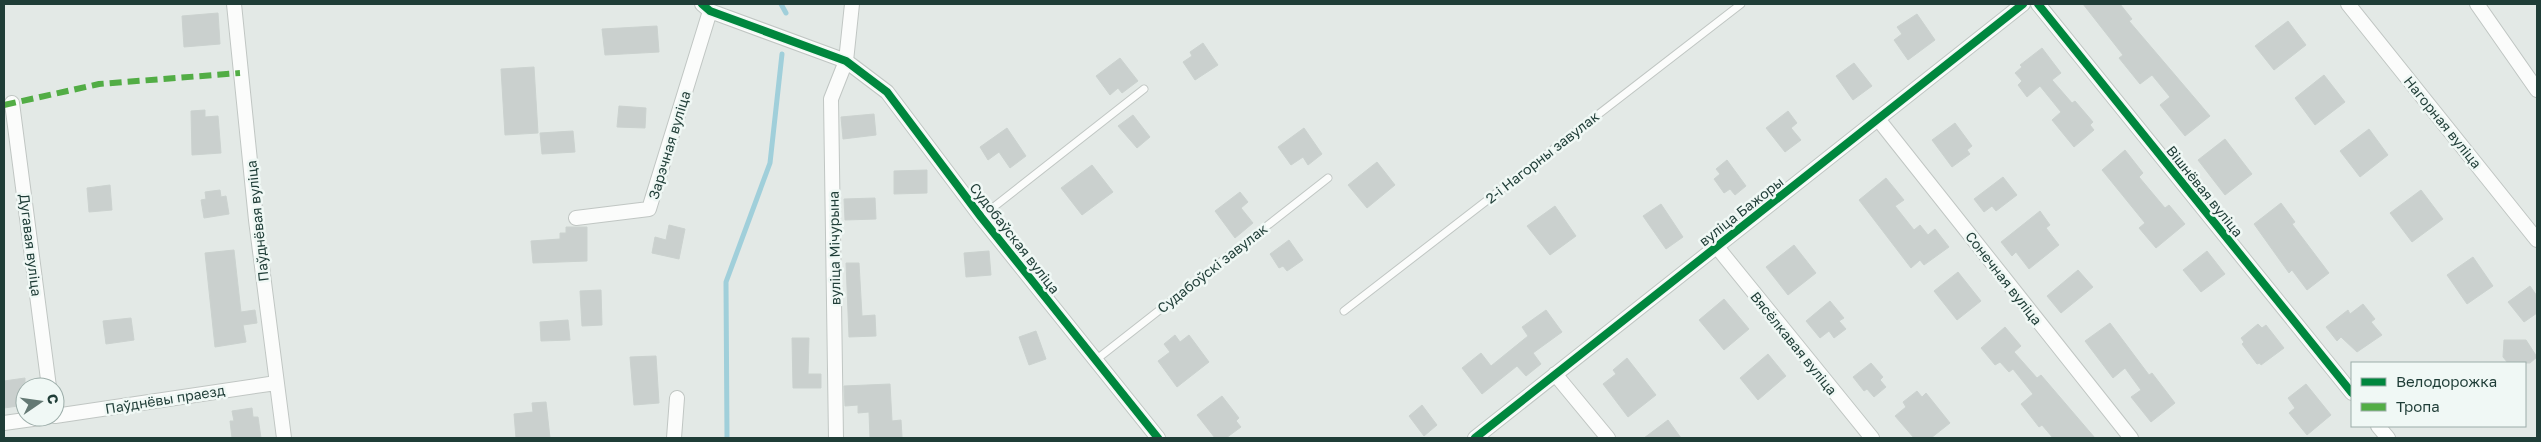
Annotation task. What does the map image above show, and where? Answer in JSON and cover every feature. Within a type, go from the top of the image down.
[{"type":"street","name":"Паўднёвая вуліца","points":[[234,4],[256,220],[284,438]]},
{"type":"street","name":"вуліца Мічурына","points":[[836,438],[831,99],[846,61],[852,4]]},
{"type":"street","name":"вуліца Бажоры","points":[[1475,438],[2023,4]]},
{"type":"street","name":"Вішнёвая вуліца","points":[[2038,4],[2351,393]]},
{"type":"street","name":"Нагорная вуліца","points":[[2348,4],[2537,240]]},
{"type":"street","points":[[2477,4],[2532,69],[2537,90]]},
{"type":"street","name":"Зарэчная вуліца","points":[[576,218],[650,209],[706,7],[846,61]]},
{"type":"street","name":"Судобаўская вуліца","points":[[846,61],[887,92],[981,217],[1097,359],[1158,438]]},
{"type":"street","name":"Дугавая вуліца","points":[[12,103],[48,377]]},
{"type":"street","name":"Сонечная вуліца","points":[[1878,118],[2131,438]]},
{"type":"street","name":"Вясёлкавая вуліца","points":[[1716,247],[1872,438]]},
{"type":"street","points":[[1555,374],[1608,438]]},
{"type":"street","name":"Паўднёвы праезд","points":[[65,414],[276,382]]},
{"type":"street","points":[[674,438],[677,398]]},
{"type":"street","points":[[2379,427],[2388,438]]},
{"type":"lane","name":"2-і Нагорны завулак","points":[[1344,311],[1741,4]]},
{"type":"lane","points":[[981,217],[1144,89]]},
{"type":"lane","name":"Судабоўскі завулак","points":[[1097,359],[1328,178]]},
{"type":"building","points":[[2083,4],[2120,4],[2132,19],[2129,21],[2210,116],[2185,136],[2160,105],[2170,97],[2152,75],[2140,84],[2119,58],[2123,55]]},
{"type":"building","points":[[218,13],[220,44],[184,47],[182,16]]},
{"type":"building","points":[[1917,14],[1935,40],[1908,60],[1894,40],[1902,34],[1897,27]]},
{"type":"building","points":[[2288,21],[2306,45],[2274,70],[2255,46]]},
{"type":"building","points":[[657,26],[659,52],[605,55],[602,29]]},
{"type":"building","points":[[1203,43],[1218,65],[1195,80],[1183,62],[1192,56],[1190,52]]},
{"type":"building","points":[[2042,48],[2061,73],[2052,80],[2072,103],[2075,101],[2093,122],[2090,125],[2094,130],[2074,147],[2052,120],[2061,112],[2040,86],[2027,97],[2018,85],[2022,81],[2015,73],[2022,67],[2020,65]]},
{"type":"building","points":[[1120,58],[1138,81],[1122,93],[1118,88],[1110,95],[1096,76]]},
{"type":"building","points":[[1854,63],[1872,86],[1853,100],[1836,76]]},
{"type":"building","points":[[534,67],[538,133],[505,135],[501,69]]},
{"type":"building","points":[[2324,75],[2345,102],[2315,125],[2295,98]]},
{"type":"building","points":[[619,106],[646,108],[645,128],[617,127]]},
{"type":"building","points":[[205,110],[205,117],[218,116],[221,153],[192,155],[191,111]]},
{"type":"building","points":[[1788,111],[1797,123],[1791,128],[1801,140],[1785,152],[1766,128]]},
{"type":"building","points":[[874,114],[876,135],[843,139],[841,117]]},
{"type":"building","points":[[1133,115],[1150,137],[1137,148],[1118,126]]},
{"type":"building","points":[[1955,123],[1972,146],[1967,150],[1970,154],[1952,167],[1932,140]]},
{"type":"building","points":[[1007,128],[1026,156],[1010,168],[999,152],[988,160],[980,147]]},
{"type":"building","points":[[1304,128],[1322,154],[1308,165],[1303,157],[1291,165],[1278,147]]},
{"type":"building","points":[[2369,129],[2388,155],[2360,177],[2340,151]]},
{"type":"building","points":[[573,131],[575,152],[542,154],[540,133]]},
{"type":"building","points":[[2225,139],[2252,174],[2225,195],[2198,160]]},
{"type":"building","points":[[2125,150],[2143,173],[2139,177],[2165,208],[2169,205],[2185,224],[2156,248],[2139,228],[2145,223],[2102,170]]},
{"type":"building","points":[[1727,160],[1746,186],[1735,195],[1730,189],[1724,193],[1714,179],[1720,174],[1716,169]]},
{"type":"building","points":[[1377,162],[1395,185],[1367,208],[1348,185]]},
{"type":"building","points":[[1092,165],[1113,192],[1082,215],[1061,188]]},
{"type":"building","points":[[927,170],[927,193],[894,194],[894,171]]},
{"type":"building","points":[[2003,177],[2017,195],[1996,211],[1992,206],[1984,212],[1974,199]]},
{"type":"building","points":[[1886,178],[1904,200],[1895,206],[1914,230],[1920,225],[1928,235],[1935,229],[1949,247],[1924,265],[1920,260],[1911,268],[1859,200]]},
{"type":"building","points":[[110,185],[112,210],[89,212],[87,188]]},
{"type":"building","points":[[220,190],[221,197],[226,196],[229,214],[204,218],[201,200],[206,199],[205,192]]},
{"type":"building","points":[[2421,190],[2443,219],[2412,242],[2390,213]]},
{"type":"building","points":[[1240,192],[1248,202],[1241,208],[1253,223],[1235,238],[1215,211]]},
{"type":"building","points":[[875,198],[876,219],[845,220],[844,199]]},
{"type":"building","points":[[2281,203],[2295,222],[2292,224],[2329,273],[2307,290],[2292,270],[2289,273],[2254,224]]},
{"type":"building","points":[[1661,204],[1683,237],[1666,249],[1643,216]]},
{"type":"building","points":[[1555,206],[1576,236],[1550,255],[1527,226]]},
{"type":"building","points":[[2040,211],[2050,225],[2046,228],[2059,245],[2029,269],[2016,252],[2012,256],[2001,242]]},
{"type":"building","points":[[669,225],[685,229],[679,259],[652,253],[655,237],[666,240]]},
{"type":"building","points":[[566,227],[587,227],[587,261],[533,263],[531,241],[560,239],[560,233],[566,233]]},
{"type":"building","points":[[1289,240],[1303,260],[1287,271],[1283,266],[1279,268],[1270,254]]},
{"type":"building","points":[[1794,245],[1816,273],[1788,295],[1766,267]]},
{"type":"building","points":[[234,250],[241,312],[255,310],[257,323],[243,325],[246,342],[215,347],[205,253]]},
{"type":"building","points":[[989,251],[991,275],[966,277],[964,253]]},
{"type":"building","points":[[2207,251],[2225,274],[2201,292],[2183,270]]},
{"type":"building","points":[[2473,257],[2493,286],[2467,304],[2447,275]]},
{"type":"building","points":[[846,263],[859,263],[862,316],[875,315],[876,336],[849,337]]},
{"type":"building","points":[[2078,270],[2093,287],[2061,313],[2047,296]]},
{"type":"building","points":[[1958,272],[1981,301],[1957,320],[1934,291]]},
{"type":"building","points":[[2530,286],[2537,296],[2537,313],[2524,322],[2508,302]]},
{"type":"building","points":[[601,290],[602,325],[582,326],[580,291]]},
{"type":"building","points":[[1724,299],[1749,329],[1724,350],[1699,320]]},
{"type":"building","points":[[1830,301],[1844,318],[1839,321],[1846,329],[1834,338],[1829,331],[1820,338],[1806,321]]},
{"type":"building","points":[[2363,304],[2375,319],[2371,322],[2382,335],[2357,352],[2341,337],[2337,341],[2326,327],[2348,310],[2350,314]]},
{"type":"building","points":[[1546,310],[1562,332],[1533,353],[1541,364],[1526,376],[1517,366],[1482,394],[1462,368],[1481,353],[1491,366],[1528,336],[1522,327]]},
{"type":"building","points":[[131,318],[134,340],[106,344],[103,321]]},
{"type":"building","points":[[568,320],[570,340],[541,341],[540,322]]},
{"type":"building","points":[[2110,323],[2149,375],[2152,373],[2175,403],[2151,422],[2131,397],[2141,390],[2125,368],[2113,378],[2085,341]]},
{"type":"building","points":[[2258,324],[2262,328],[2266,325],[2284,348],[2261,365],[2260,363],[2257,364],[2242,344],[2244,342],[2241,338]]},
{"type":"building","points":[[2005,327],[2021,346],[2014,352],[2037,378],[2041,375],[2095,438],[2053,438],[2042,425],[2039,427],[2021,404],[2033,394],[2013,369],[2009,372],[2000,362],[1995,365],[1981,348]]},
{"type":"building","points":[[1036,331],[1046,359],[1029,365],[1019,337]]},
{"type":"building","points":[[1175,335],[1180,342],[1189,335],[1209,362],[1177,387],[1158,361],[1170,352],[1164,344]]},
{"type":"building","points":[[792,338],[809,338],[808,374],[821,374],[821,388],[793,388]]},
{"type":"building","points":[[2504,340],[2526,340],[2537,357],[2530,363],[2526,363],[2507,362],[2503,357]]},
{"type":"building","points":[[1768,354],[1786,376],[1758,400],[1740,378]]},
{"type":"building","points":[[656,356],[659,403],[634,405],[630,357]]},
{"type":"building","points":[[1627,358],[1656,395],[1628,417],[1603,384],[1616,374],[1613,370]]},
{"type":"building","points":[[1871,363],[1883,377],[1880,380],[1886,387],[1874,397],[1867,389],[1864,391],[1853,377]]},
{"type":"building","points":[[15,379],[15,406],[4,408],[4,381]]},
{"type":"building","points":[[890,384],[892,421],[901,420],[902,437],[870,438],[869,412],[858,413],[858,405],[845,406],[844,386]]},
{"type":"building","points":[[2306,384],[2331,415],[2307,435],[2289,413],[2295,408],[2288,398]]},
{"type":"building","points":[[1917,391],[1922,397],[1926,393],[1950,423],[1931,438],[1914,438],[1895,416],[1906,407],[1903,402]]},
{"type":"building","points":[[1222,396],[1239,418],[1236,421],[1241,427],[1226,438],[1215,438],[1197,415]]},
{"type":"building","points":[[546,402],[550,438],[516,438],[514,414],[533,412],[532,403]]},
{"type":"building","points":[[1422,405],[1437,425],[1424,436],[1409,416]]},
{"type":"building","points":[[252,408],[253,417],[258,417],[261,438],[232,438],[230,421],[234,421],[232,411]]},
{"type":"building","points":[[1668,420],[1681,438],[1644,438]]},
{"type":"waterway","points":[[781,4],[786,13]]},
{"type":"waterway","points":[[727,438],[726,282],[770,163],[782,54]]},
{"type":"marked path","points":[[4,105],[99,84],[240,73]]},
{"type":"cycle path","points":[[702,4],[710,11],[846,61],[887,92],[981,217],[1158,438]]},
{"type":"cycle path","points":[[1475,438],[2023,4]]},
{"type":"cycle path","points":[[2038,4],[2351,392]]}]
